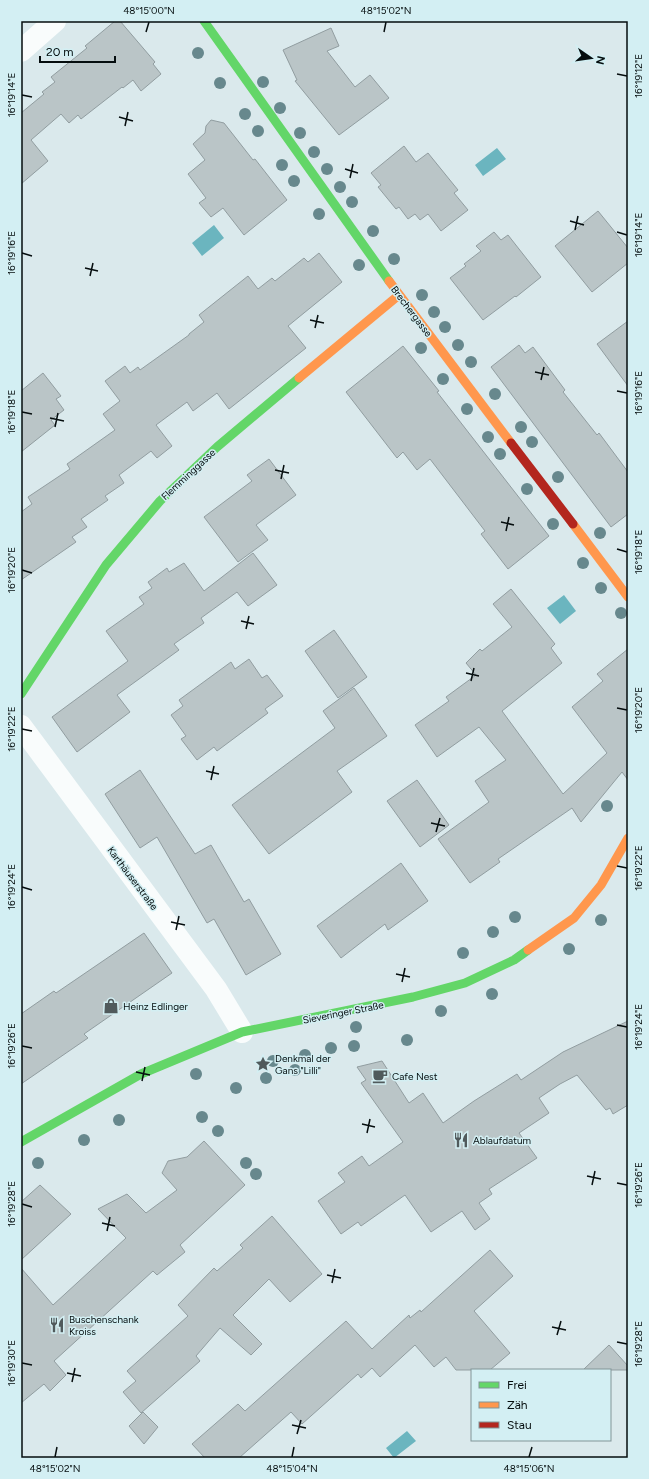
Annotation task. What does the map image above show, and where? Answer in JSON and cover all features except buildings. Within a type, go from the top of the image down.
[{"type":"street","points":[[21,51],[55,21]]},
{"type":"street","name":"Brechergasse","points":[[204,21],[399,294],[628,597]]},
{"type":"street","name":"Flemminggasse","points":[[21,694],[106,565],[160,501],[217,447],[399,294]]},
{"type":"street","name":"Karthäuserstraße","points":[[21,726],[216,989],[242,1032]]},
{"type":"street","name":"Sieveringer Straße","points":[[21,1142],[141,1074],[242,1032],[414,997],[464,983],[514,960],[574,918],[601,885],[628,838]]},
{"type":"water","points":[[497,148],[506,159],[483,176],[475,165]]},
{"type":"water","points":[[214,225],[224,238],[202,256],[192,243]]},
{"type":"water","points":[[564,595],[576,611],[560,624],[547,608]]},
{"type":"water","points":[[407,1431],[416,1441],[394,1458],[386,1448]]},
{"type":"traffic: fast","points":[[204,21],[389,281]]},
{"type":"traffic: fast","points":[[21,694],[106,565],[160,501],[217,447],[299,378]]},
{"type":"traffic: fast","points":[[21,1142],[141,1074],[242,1032],[413,997],[465,983],[514,960],[528,950]]},
{"type":"traffic: slow","points":[[389,281],[511,443]]},
{"type":"traffic: slow","points":[[299,378],[399,295]]},
{"type":"traffic: slow","points":[[573,524],[628,597]]},
{"type":"traffic: slow","points":[[528,950],[574,918],[601,885],[628,838]]},
{"type":"traffic: jam","points":[[511,443],[573,524]]},
{"type":"place","name":"Heinz Edlinger","points":[[111,1006]]},
{"type":"place","name":"Denkmal der Gans \"Lilli\"","points":[[263,1064]]},
{"type":"place","name":"Cafe Nest","points":[[380,1076]]},
{"type":"place","name":"Ablaufdatum","points":[[461,1140]]},
{"type":"place","name":"Buschenschank Kroiss","points":[[57,1325]]}]
